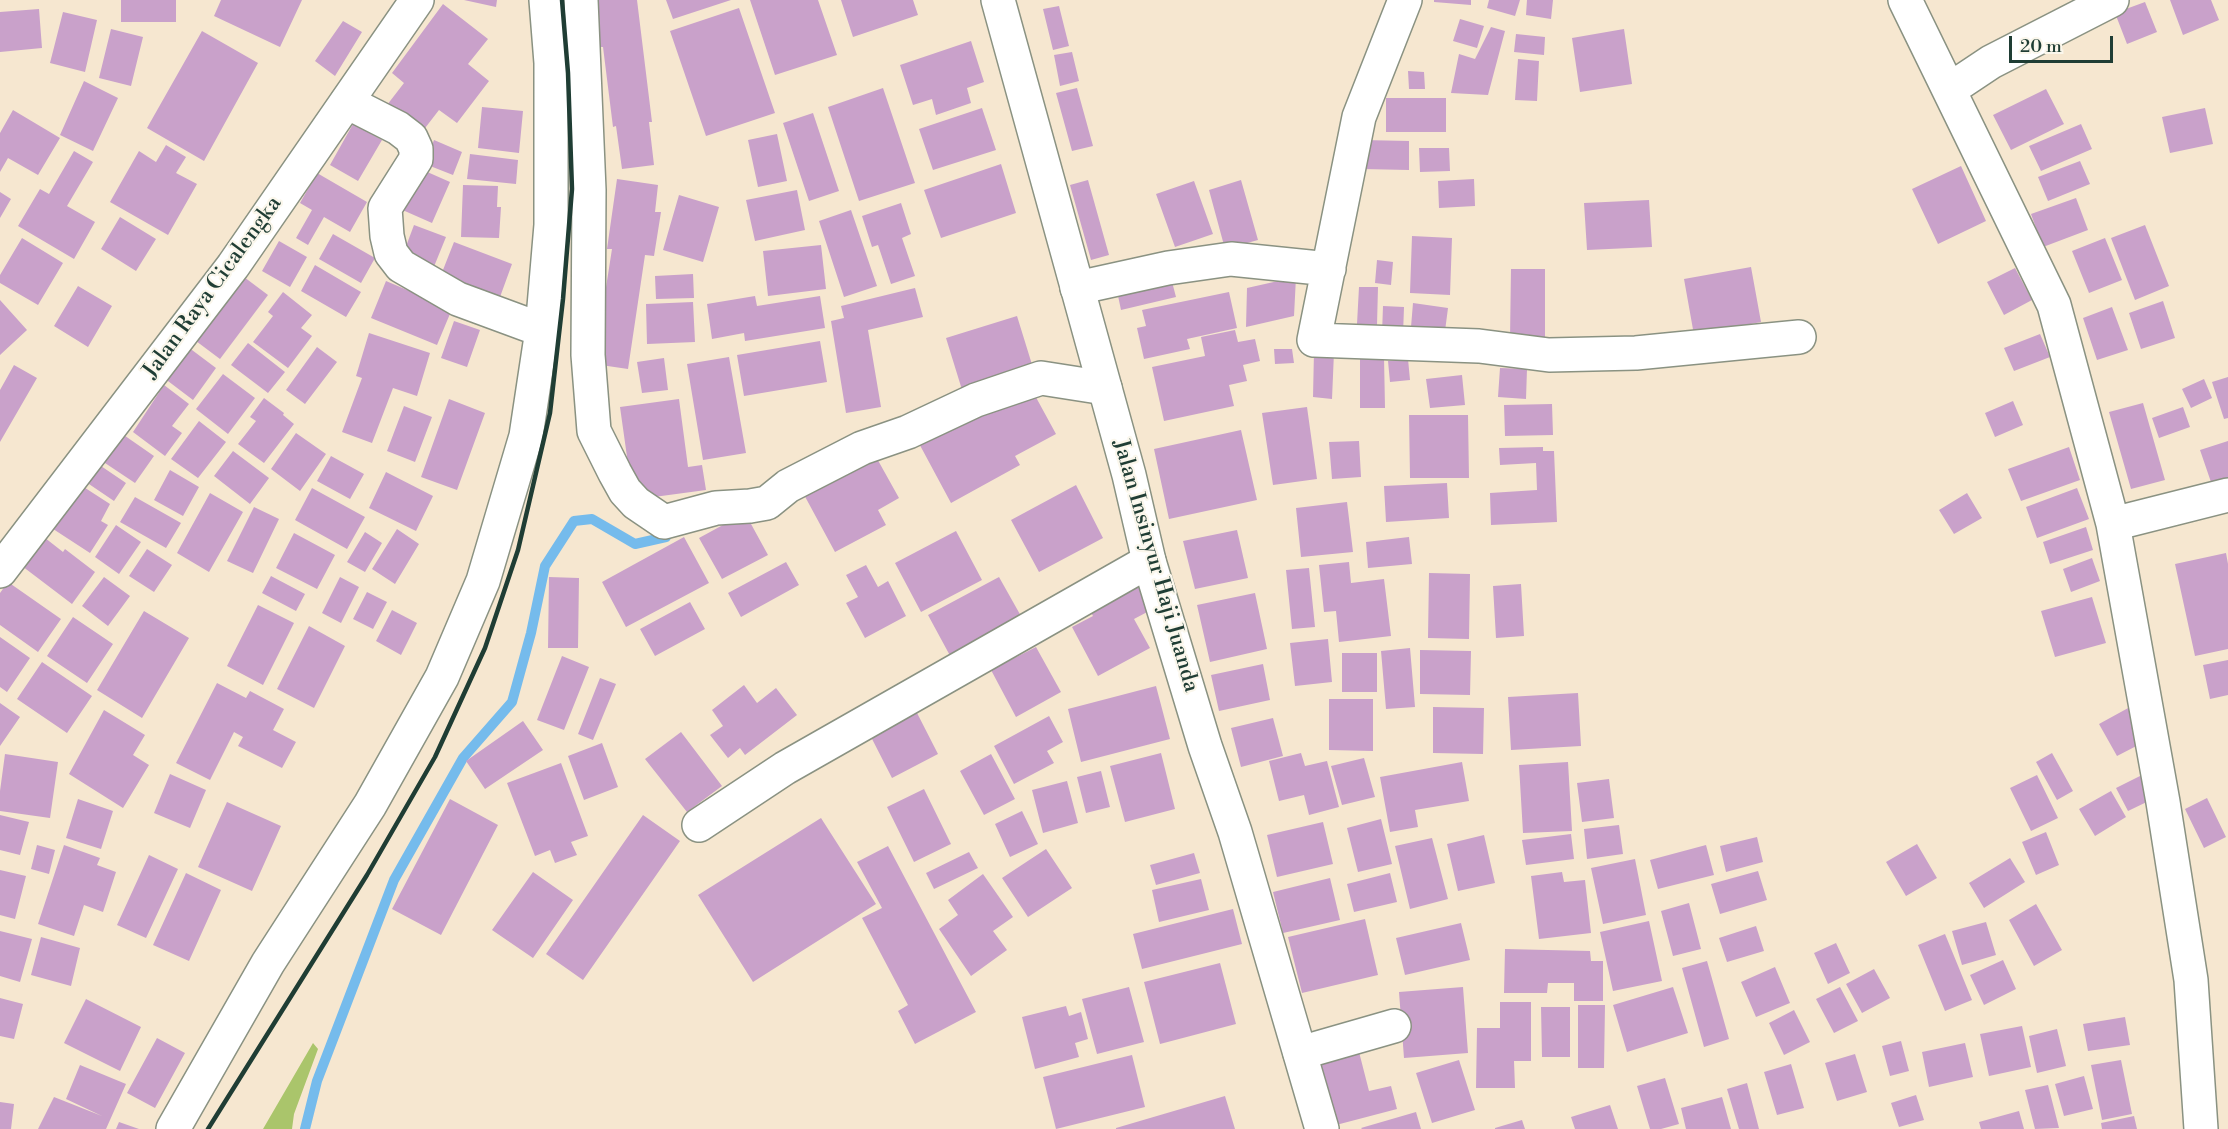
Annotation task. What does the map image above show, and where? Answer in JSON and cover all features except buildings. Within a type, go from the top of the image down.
[{"type":"street","name":"Jalan Raya Cicalengka","points":[[0,571],[233,266],[417,0]]},
{"type":"street","points":[[173,1129],[268,963],[370,805],[442,677],[483,582],[526,436],[542,330],[551,213],[551,63],[546,0]]},
{"type":"street","points":[[581,0],[590,190],[588,355],[594,431],[626,491],[636,503],[664,522],[716,508],[767,503],[788,486],[862,448],[908,432],[976,399],[1041,378],[1105,388]]},
{"type":"street","name":"Jalan Insinyur Haji Juanda","points":[[998,0],[1129,475],[1149,561],[1205,746],[1235,832],[1322,1129]]},
{"type":"street","points":[[1405,0],[1359,117],[1314,340],[1479,346],[1549,356],[1636,353],[1799,337]]},
{"type":"street","points":[[1905,0],[2054,305],[2113,524],[2163,802],[2192,980],[2201,1129]]},
{"type":"street","points":[[1948,90],[1991,62],[2112,0]]},
{"type":"street","points":[[347,102],[398,128],[411,138],[416,149],[416,159],[385,208],[391,253],[401,266],[458,299],[542,330]]},
{"type":"street","points":[[1077,288],[1168,267],[1231,259],[1329,269]]},
{"type":"street","points":[[2113,524],[2228,495]]},
{"type":"street","points":[[699,825],[785,768],[1149,561]]},
{"type":"street","points":[[1300,1053],[1394,1026]]},
{"type":"green space","points":[[313,1043],[318,1049],[294,1114],[292,1129],[263,1129]]},
{"type":"waterway","points":[[305,1129],[317,1081],[394,880],[463,758],[512,702],[531,633],[545,566],[574,521],[592,519],[635,544],[666,537]]},
{"type":"railway","points":[[208,1129],[367,875],[435,757],[485,648],[518,550],[550,413],[572,189],[568,73],[562,0]]}]
